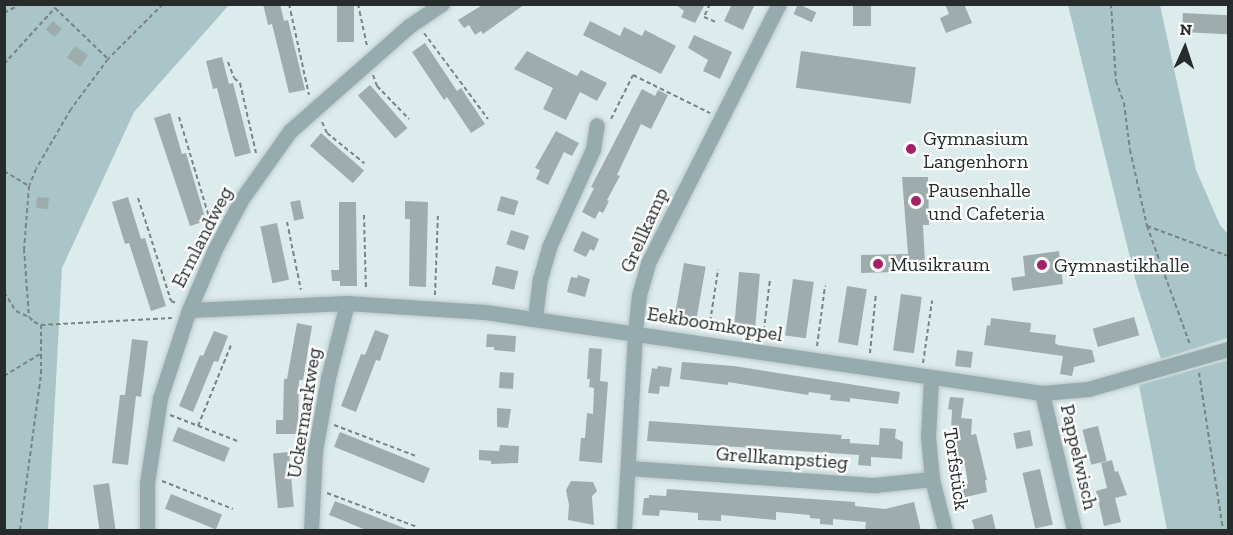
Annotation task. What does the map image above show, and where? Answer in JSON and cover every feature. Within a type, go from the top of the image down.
[{"type":"street","name":"Ermlandweg","points":[[147,531],[148,476],[158,410],[189,310],[219,242],[241,200],[290,131],[416,21],[442,4]]},
{"type":"street","name":"Grellkamp","points":[[624,531],[635,333],[639,295],[648,263],[779,4]]},
{"type":"street","points":[[535,318],[540,279],[549,247],[593,149],[597,126]]},
{"type":"street","name":"Eekboomkoppel","points":[[189,310],[347,303],[535,318],[1042,393],[1088,389],[1228,349]]},
{"type":"street","name":"Uckermarkweg","points":[[310,531],[321,420],[328,378],[347,303]]},
{"type":"street","name":"Torfstück","points":[[926,377],[932,479],[945,531]]},
{"type":"street","name":"Pappelwisch","points":[[1042,393],[1074,531]]},
{"type":"street","name":"Grellkampstieg","points":[[628,468],[875,485],[932,479]]},
{"type":"path","points":[[4,13],[21,4]]},
{"type":"path","points":[[52,4],[108,59]]},
{"type":"path","points":[[29,317],[24,249],[29,186],[71,109],[108,59],[163,4]]},
{"type":"path","points":[[289,4],[314,110],[327,133],[364,163]]},
{"type":"path","points":[[358,4],[369,61],[377,86],[409,119]]},
{"type":"path","points":[[710,4],[704,17],[716,22]]},
{"type":"path","points":[[1111,4],[1116,81],[1124,103],[1130,150],[1147,226],[1179,318],[1197,358],[1222,531]]},
{"type":"path","points":[[4,64],[55,8]]},
{"type":"path","points":[[416,21],[488,119]]},
{"type":"path","points":[[228,62],[234,78],[240,83],[262,172]]},
{"type":"path","points":[[597,126],[610,119],[633,75],[722,119]]},
{"type":"path","points":[[179,117],[219,242]]},
{"type":"path","points":[[4,171],[29,186]]},
{"type":"path","points":[[138,198],[171,301],[189,310]]},
{"type":"path","points":[[430,308],[435,297],[438,214]]},
{"type":"path","points":[[364,215],[367,304]]},
{"type":"path","points":[[287,222],[304,305]]},
{"type":"path","points":[[1147,226],[1228,256]]},
{"type":"path","points":[[706,344],[718,270]]},
{"type":"path","points":[[761,352],[770,279]]},
{"type":"path","points":[[815,360],[825,286]]},
{"type":"path","points":[[4,292],[16,311],[41,325],[172,318],[189,310]]},
{"type":"path","points":[[869,369],[876,293]]},
{"type":"path","points":[[926,377],[932,301]]},
{"type":"path","points":[[20,531],[41,374],[41,325]]},
{"type":"path","points":[[198,426],[231,345]]},
{"type":"path","points":[[4,376],[42,353]]},
{"type":"path","points":[[158,410],[240,442]]},
{"type":"path","points":[[321,420],[416,456]]},
{"type":"path","points":[[148,476],[233,509]]},
{"type":"path","points":[[313,487],[417,527]]},
{"type":"shaded area","points":[[4,5],[229,5],[134,112],[62,268],[48,530],[5,530]]},
{"type":"shaded area","points":[[1068,5],[1160,5],[1196,170],[1220,225],[1228,234],[1228,338],[1161,359],[1136,282]]},
{"type":"shaded area","points":[[1228,360],[1228,530],[1167,530],[1139,385]]},
{"type":"building","points":[[263,4],[280,4],[284,21],[288,20],[305,90],[289,93],[272,24],[268,25]]},
{"type":"building","points":[[337,4],[354,4],[354,42],[337,42]]},
{"type":"building","points":[[484,4],[525,4],[483,34],[481,31],[475,35],[469,25],[464,28],[458,20]]},
{"type":"building","points":[[675,4],[705,4],[695,23],[681,17],[684,11]]},
{"type":"building","points":[[732,4],[755,4],[743,30],[724,21]]},
{"type":"building","points":[[798,4],[816,12],[812,22],[794,14]]},
{"type":"building","points":[[853,4],[871,4],[871,26],[853,26]]},
{"type":"building","points":[[945,4],[964,4],[972,23],[946,33],[940,18],[949,14]]},
{"type":"building","points":[[1183,13],[1228,15],[1227,34],[1182,32]]},
{"type":"building","points":[[53,21],[62,29],[55,37],[46,29]]},
{"type":"building","points":[[590,21],[620,36],[624,27],[642,36],[645,30],[676,46],[661,74],[583,35]]},
{"type":"building","points":[[694,35],[732,52],[720,79],[703,71],[708,60],[688,48]]},
{"type":"building","points":[[425,43],[457,91],[461,88],[485,124],[471,133],[447,97],[444,100],[412,52]]},
{"type":"building","points":[[75,46],[88,55],[80,67],[67,57]]},
{"type":"building","points":[[527,51],[577,76],[581,70],[607,83],[597,101],[580,92],[566,120],[543,109],[553,88],[514,69]]},
{"type":"building","points":[[801,51],[916,67],[911,104],[796,88]]},
{"type":"building","points":[[222,57],[229,84],[233,83],[251,153],[235,157],[217,88],[213,89],[206,61]]},
{"type":"building","points":[[370,85],[407,128],[395,139],[358,95]]},
{"type":"building","points":[[642,89],[655,96],[658,90],[668,95],[651,129],[641,124],[617,175],[620,176],[607,200],[609,201],[603,213],[599,211],[595,219],[582,212],[594,188],[591,187]]},
{"type":"building","points":[[170,113],[182,154],[186,153],[206,221],[190,226],[154,118]]},
{"type":"building","points":[[556,131],[579,143],[572,156],[564,152],[548,185],[536,179],[540,170],[535,168]]},
{"type":"building","points":[[321,133],[364,170],[353,183],[310,146]]},
{"type":"building","name":"Pausenhalle und Cafeteria","points":[[902,177],[928,177],[929,225],[923,225],[925,264],[895,265],[895,272],[861,273],[861,255],[908,254]]},
{"type":"building","points":[[501,196],[518,201],[514,215],[497,210]]},
{"type":"building","points":[[37,197],[49,198],[48,209],[36,208]]},
{"type":"building","points":[[128,197],[141,239],[145,238],[166,306],[151,311],[129,243],[125,244],[112,202]]},
{"type":"building","points":[[300,200],[304,219],[294,221],[290,202]]},
{"type":"building","points":[[405,201],[428,202],[426,287],[409,286],[410,219],[405,219]]},
{"type":"building","points":[[339,202],[356,202],[357,286],[340,286],[340,281],[332,281],[331,270],[339,270]]},
{"type":"building","points":[[277,223],[289,280],[272,283],[260,227]]},
{"type":"building","points":[[511,230],[529,236],[524,250],[506,244]]},
{"type":"building","points":[[582,231],[599,239],[594,251],[590,249],[586,257],[573,251]]},
{"type":"building","name":"Gymnastikhalle","points":[[1059,251],[1063,284],[1013,291],[1011,278],[1025,276],[1023,256]]},
{"type":"building","points":[[684,263],[706,267],[696,323],[674,319]]},
{"type":"building","points":[[496,266],[518,271],[514,290],[492,285]]},
{"type":"building","points":[[739,272],[760,274],[755,330],[734,328]]},
{"type":"building","points":[[578,275],[590,279],[585,297],[567,292],[571,277],[577,278]]},
{"type":"building","points":[[793,279],[814,282],[806,338],[785,335]]},
{"type":"building","points":[[847,286],[867,289],[858,345],[838,342]]},
{"type":"building","points":[[901,294],[922,297],[914,353],[893,350]]},
{"type":"building","points":[[1134,317],[1139,335],[1098,347],[1093,329]]},
{"type":"building","points":[[991,318],[1031,323],[1030,332],[1056,335],[1055,343],[1058,345],[1092,350],[1095,362],[1074,367],[1072,376],[1060,374],[1063,356],[984,345],[987,325],[990,326]]},
{"type":"building","points":[[297,323],[312,326],[303,380],[299,380],[298,434],[276,434],[276,420],[283,420],[284,379],[287,379]]},
{"type":"building","points":[[375,330],[389,335],[380,361],[376,360],[356,412],[341,406],[361,354],[365,355]]},
{"type":"building","points":[[214,331],[228,336],[218,362],[214,361],[193,412],[179,406],[200,355],[203,356]]},
{"type":"building","points":[[487,334],[516,336],[515,352],[486,347]]},
{"type":"building","points":[[132,339],[148,341],[141,397],[136,396],[128,465],[112,463],[120,395],[125,395]]},
{"type":"building","points":[[589,348],[602,349],[600,381],[608,382],[602,463],[579,461],[581,438],[585,438],[587,413],[593,414],[594,388],[589,387],[590,379],[587,379]]},
{"type":"building","points":[[957,350],[973,352],[971,368],[955,366]]},
{"type":"building","points":[[682,362],[734,366],[900,392],[898,404],[850,398],[850,402],[830,400],[831,395],[809,392],[808,395],[728,382],[728,385],[680,379]]},
{"type":"building","points":[[658,366],[672,368],[669,387],[660,386],[659,394],[648,393],[652,368],[657,369]]},
{"type":"building","points":[[500,372],[514,373],[513,389],[499,388]]},
{"type":"building","points":[[950,397],[964,398],[961,418],[972,419],[971,435],[976,434],[987,480],[985,480],[987,492],[958,499],[956,488],[968,484],[965,465],[951,468],[946,450],[950,450],[952,410],[948,409]]},
{"type":"building","points":[[497,408],[511,409],[508,428],[497,427]]},
{"type":"building","points":[[649,421],[842,435],[841,439],[850,439],[850,443],[879,445],[880,428],[896,429],[895,438],[903,442],[902,459],[871,457],[871,466],[858,465],[859,455],[647,441]]},
{"type":"building","points":[[1098,426],[1107,461],[1091,465],[1082,430]]},
{"type":"building","points":[[178,427],[230,448],[224,462],[172,441]]},
{"type":"building","points":[[1030,430],[1033,446],[1016,449],[1013,433]]},
{"type":"building","points":[[340,432],[430,468],[424,483],[334,447]]},
{"type":"building","points":[[500,445],[519,446],[518,463],[491,464],[491,461],[479,460],[479,450],[499,451]]},
{"type":"building","points":[[289,452],[294,507],[278,508],[273,453]]},
{"type":"building","points":[[1112,460],[1115,472],[1118,471],[1127,495],[1115,498],[1121,522],[1104,526],[1096,491],[1107,488],[1101,463]]},
{"type":"building","points":[[1040,469],[1053,525],[1035,529],[1022,473]]},
{"type":"building","points":[[571,481],[593,482],[597,491],[592,496],[594,525],[568,520],[569,505],[566,490]]},
{"type":"building","points":[[109,483],[116,530],[99,530],[93,485]]},
{"type":"building","points":[[667,489],[855,502],[855,506],[885,509],[914,502],[921,531],[865,531],[866,522],[833,519],[833,525],[820,524],[820,519],[810,518],[810,515],[776,512],[776,520],[721,515],[721,521],[698,520],[698,513],[660,510],[659,516],[642,515],[644,498],[649,498],[649,495],[666,496]]},
{"type":"building","points":[[171,494],[222,515],[216,529],[165,509]]},
{"type":"building","points":[[335,501],[409,531],[368,531],[329,515]]},
{"type":"building","points":[[992,514],[996,531],[975,531],[972,520]]},
{"type":"place","name":"Gymnasium Langenhorn","points":[[911,149]]},
{"type":"place","name":"Pausenhalle und Cafeteria","points":[[916,201]]},
{"type":"place","name":"Musikraum","points":[[878,264]]},
{"type":"place","name":"Gymnastikhalle","points":[[1042,265]]}]
